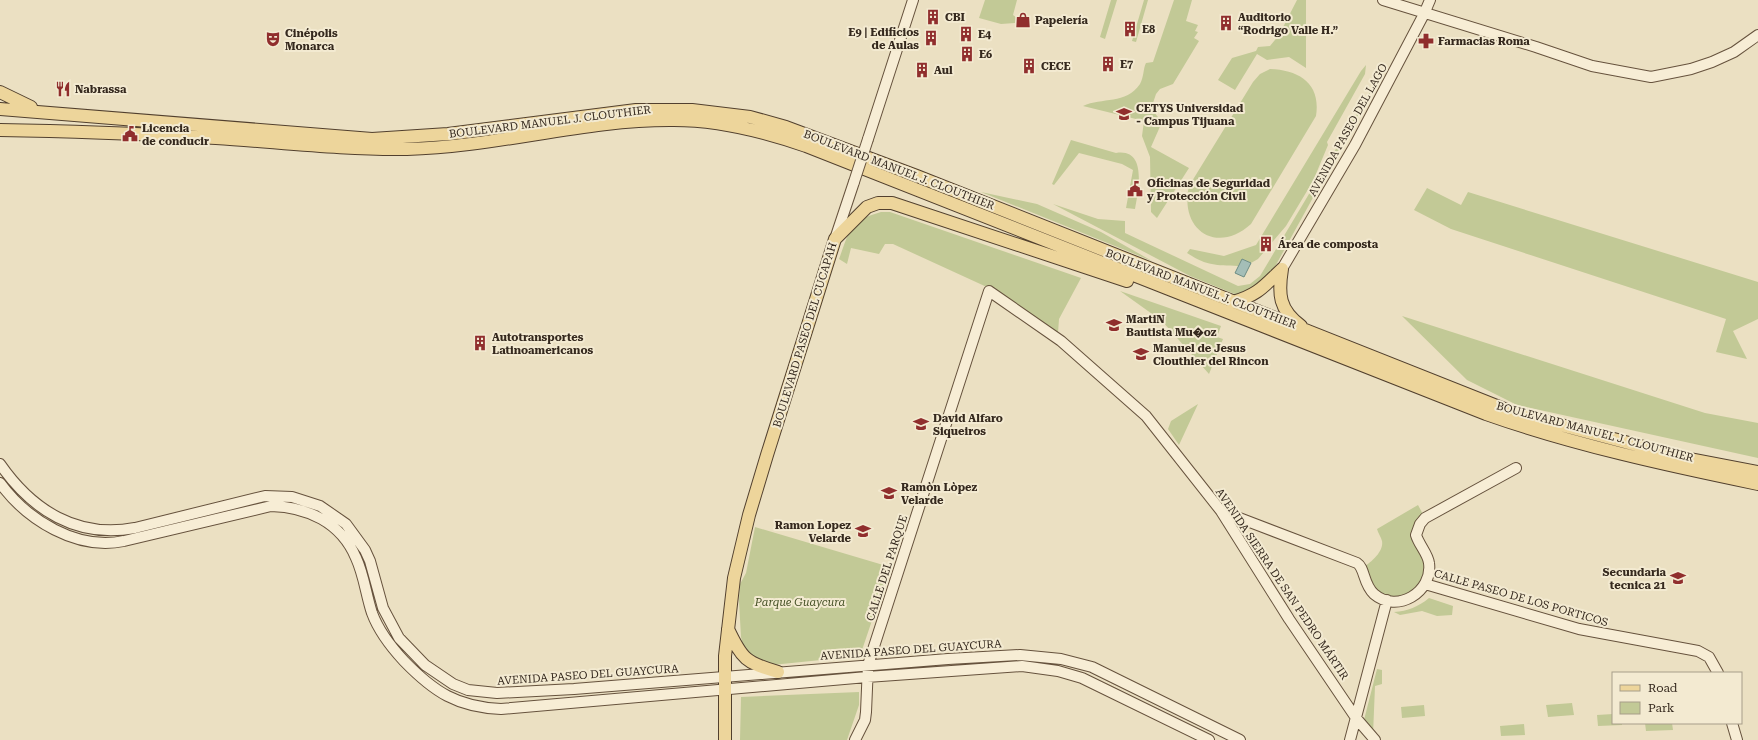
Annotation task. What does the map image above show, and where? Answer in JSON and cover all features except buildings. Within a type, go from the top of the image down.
[{"type":"main road","name":"BOULEVARD PASEO DEL CUCAPAH","points":[[725,740],[725,677],[728,628],[737,559],[749,515],[835,239],[913,0]]},
{"type":"main road","points":[[1383,0],[1424,14],[1536,47],[1592,66],[1651,77],[1692,69],[1712,62],[1734,52],[1758,35]]},
{"type":"main road","name":"AVENIDA PASEO DEL LAGO","points":[[1282,269],[1355,145],[1430,0]]},
{"type":"main road","points":[[0,92],[9,98],[39,111]]},
{"type":"main road","name":"BOULEVARD MANUEL J. CLOUTHIER","points":[[0,109],[372,139],[448,134],[636,110],[672,109],[732,114],[786,127],[836,145],[1512,412],[1689,459],[1758,472]]},
{"type":"main road","name":"BOULEVARD MANUEL J. CLOUTHIER","points":[[0,130],[155,135],[349,148],[402,149],[452,146],[638,121],[686,120],[731,125],[763,132],[806,146],[1204,304],[1523,427],[1668,466],[1758,484]]},
{"type":"main road","points":[[835,239],[867,207],[878,203],[892,203],[1085,268],[1204,304]]},
{"type":"main road","points":[[1233,302],[1249,298],[1258,292],[1282,269]]},
{"type":"main road","points":[[1282,269],[1280,284],[1281,301],[1291,317],[1307,330]]},
{"type":"main road","name":"AVENIDA SIERRA DE SAN PEDRO MÁRTIR","points":[[989,291],[1061,340],[1146,416],[1221,511],[1290,619],[1356,718],[1375,740]]},
{"type":"main road","name":"CALLE DEL PARQUE","points":[[855,740],[865,716],[868,665],[989,291]]},
{"type":"main road","name":"AVENIDA PASEO DEL GUAYCURA","points":[[0,464],[15,485],[38,505],[66,520],[92,530],[127,530],[265,496],[292,497],[320,506],[346,524],[365,550],[370,561],[384,613],[399,638],[425,665],[453,684],[468,690],[497,693],[538,691],[868,665],[1020,655],[1062,659],[1092,667],[1234,738]]},
{"type":"main road","name":"CALLE PASEO DE LOS PORTICOS","points":[[1387,600],[1397,602],[1408,600],[1417,594],[1425,584],[1429,575],[1429,564],[1416,535],[1420,524],[1425,518],[1516,468]]},
{"type":"main road","points":[[0,483],[17,504],[52,528],[76,538],[106,543],[124,541],[271,506],[290,507],[317,516],[336,530],[356,557],[372,614],[380,630],[397,654],[433,689],[473,706],[501,709],[868,677],[1022,666],[1058,671],[1082,678],[1209,740]]},
{"type":"main road","points":[[1221,511],[1360,565],[1368,587],[1375,595],[1387,600],[1350,740]]},
{"type":"main road","name":"CALLE PASEO DE LOS PORTICOS","points":[[1425,584],[1579,629],[1698,651],[1709,657],[1717,672]]},
{"type":"main road","points":[[728,628],[740,651],[748,661],[762,668],[778,672]]},
{"type":"main road","points":[[1732,724],[1737,740]]},
{"type":"green space","points":[[985,0],[1017,0],[1013,15],[1017,18],[1015,23],[1001,24],[979,18]]},
{"type":"green space","points":[[1111,0],[1117,0],[1105,39],[1100,37]]},
{"type":"green space","points":[[1144,0],[1148,0],[1136,42],[1132,41]]},
{"type":"green space","points":[[1174,0],[1192,0],[1186,21],[1198,25],[1195,31],[1198,32],[1194,38],[1199,41],[1173,84],[1160,89],[1156,94],[1153,103],[1153,111],[1162,122],[1151,147],[1189,168],[1157,218],[1151,212],[1150,157],[1142,136],[1144,121],[1083,106],[1090,103],[1121,98],[1134,91],[1140,84],[1146,63],[1153,62]]},
{"type":"green space","points":[[1297,0],[1306,0],[1306,68],[1289,57],[1267,60],[1257,54],[1235,90],[1218,80],[1232,58],[1256,51],[1258,47],[1270,46],[1279,35]]},
{"type":"green space","points":[[1366,65],[1365,74],[1327,142],[1328,145],[1313,181],[1286,226],[1258,259],[1251,263],[1242,259],[1238,266],[1217,265],[1206,263],[1187,253],[1190,249],[1224,256],[1256,245]]},
{"type":"green space","points":[[1386,65],[1266,283],[1237,295],[1190,276],[1053,204],[1098,219],[1125,221],[1125,233],[1238,286],[1250,284],[1260,276]]},
{"type":"green space","points":[[1270,69],[1291,72],[1306,81],[1312,87],[1317,105],[1316,116],[1251,224],[1238,233],[1226,237],[1214,237],[1204,233],[1195,226],[1190,215],[1187,202],[1189,186],[1253,82],[1260,74]]},
{"type":"green space","points":[[1071,140],[1116,153],[1126,153],[1133,157],[1137,164],[1139,173],[1135,209],[1126,208],[1133,170],[1122,164],[1079,153],[1054,185],[1052,184]]},
{"type":"green space","points":[[1427,188],[1461,205],[1468,192],[1758,282],[1758,319],[1733,331],[1747,359],[1716,352],[1726,319],[1451,229],[1414,210]]},
{"type":"green space","points":[[981,192],[1037,204],[1101,232],[1152,261]]},
{"type":"green space","points":[[881,212],[890,212],[1081,278],[1059,319],[1058,333],[989,288],[893,244],[885,244],[879,254],[851,248],[847,264],[839,259],[852,228],[862,219]]},
{"type":"green space","points":[[1120,291],[1221,326],[1217,337],[1223,339],[1209,374],[1162,321]]},
{"type":"green space","points":[[1402,316],[1705,413],[1758,423],[1758,458],[1517,405],[1467,380]]},
{"type":"green space","points":[[1198,404],[1179,445],[1168,429],[1171,421]]},
{"type":"green space","points":[[1418,505],[1425,518],[1417,530],[1429,575],[1410,598],[1375,595],[1362,568],[1379,553],[1381,549],[1382,541],[1377,529]]},
{"type":"green space","name":"Parque Guaycura","points":[[755,527],[890,567],[860,656],[772,665],[752,658],[743,645],[741,637],[739,601],[740,584],[746,573]]},
{"type":"green space","points":[[1429,598],[1453,606],[1452,615],[1437,616],[1422,611],[1400,615],[1394,612],[1413,608]]},
{"type":"green space","points":[[1377,669],[1382,670],[1382,684],[1375,686],[1373,735],[1364,720]]},
{"type":"green space","points":[[859,692],[859,705],[847,740],[740,740],[741,697]]},
{"type":"green space","points":[[1572,703],[1574,715],[1548,717],[1546,705]]},
{"type":"green space","points":[[1424,705],[1425,716],[1402,718],[1401,707]]},
{"type":"green space","points":[[1612,714],[1612,724],[1622,725],[1598,726],[1597,715]]},
{"type":"green space","points":[[1524,724],[1525,735],[1501,736],[1500,726]]},
{"type":"green space","points":[[1645,724],[1672,724],[1673,730],[1646,731]]},
{"type":"water","points":[[1242,259],[1251,263],[1244,277],[1235,273]]},
{"type":"place","name":"CBI","points":[[933,17]]},
{"type":"place","name":"Papelería","points":[[1023,20]]},
{"type":"place","name":"Auditorio “Rodrigo Valle H.”","points":[[1226,23]]},
{"type":"place","name":"E8","points":[[1130,29]]},
{"type":"place","name":"E4","points":[[966,34]]},
{"type":"place","name":"E9 | Edificios de Aulas","points":[[931,38]]},
{"type":"place","name":"Cinépolis Monarca","points":[[273,39]]},
{"type":"place","name":"Farmacias Roma","points":[[1426,41]]},
{"type":"place","name":"E6","points":[[967,54]]},
{"type":"place","name":"E7","points":[[1108,64]]},
{"type":"place","name":"CECE","points":[[1029,66]]},
{"type":"place","name":"Aul","points":[[922,70]]},
{"type":"place","name":"Nabrassa","points":[[63,89]]},
{"type":"place","name":"CETYS Universidad - Campus Tijuana","points":[[1124,114]]},
{"type":"place","name":"Licencia de conducir","points":[[130,134]]},
{"type":"place","name":"Oficinas de Seguridad y Protección Civil","points":[[1135,189]]},
{"type":"place","name":"Área de composta","points":[[1266,244]]},
{"type":"place","name":"MartiN Bautista Mu�oz","points":[[1114,325]]},
{"type":"place","name":"Autotransportes Latinoamericanos","points":[[480,343]]},
{"type":"place","name":"Manuel de Jesus Clouthier del Rincon","points":[[1141,354]]},
{"type":"place","name":"David Alfaro Siqueiros","points":[[921,424]]},
{"type":"place","name":"Ramòn Lòpez Velarde","points":[[889,493]]},
{"type":"place","name":"Ramon Lopez Velarde","points":[[863,531]]},
{"type":"place","name":"Secundaria tecnica 21","points":[[1678,578]]}]
